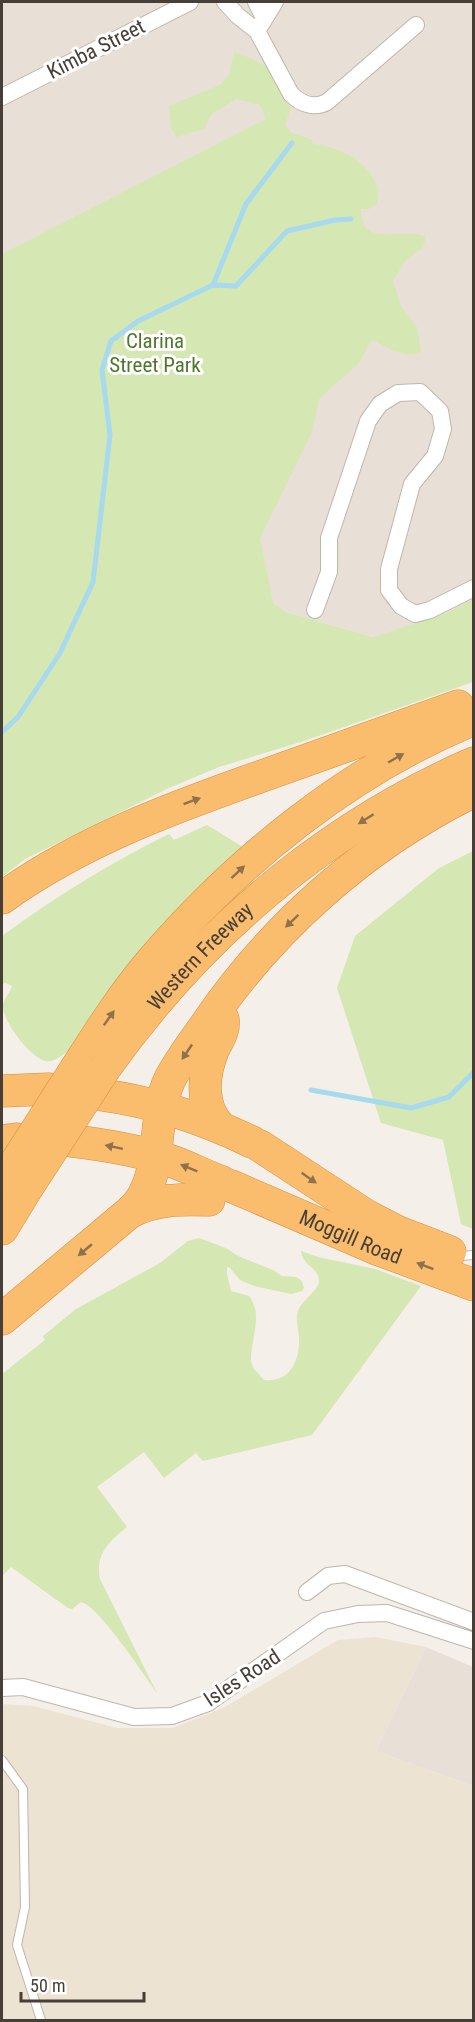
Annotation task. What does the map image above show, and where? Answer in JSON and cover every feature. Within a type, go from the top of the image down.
[{"type":"highway","points":[[2,898],[45,869],[84,848],[138,824],[215,793],[474,701]]},
{"type":"highway","name":"Western Freeway","points":[[2,1229],[14,1186],[80,1084],[123,998],[149,964],[203,906],[259,853],[304,817],[349,786],[445,731],[474,719]]},
{"type":"highway","name":"Western Freeway","points":[[80,1084],[128,1035],[181,973],[235,919],[304,861],[376,813],[474,763]]},
{"type":"highway","points":[[2,1319],[130,1212],[145,1193],[154,1156],[161,1106],[170,1079],[220,1004],[252,963],[282,931],[336,882],[421,820],[474,791]]},
{"type":"highway","points":[[2,915],[44,882],[138,824]]},
{"type":"highway","points":[[220,1004],[224,1028],[210,1057],[205,1093],[212,1116],[220,1127]]},
{"type":"highway","name":"Moggill Road","points":[[2,1091],[80,1084],[161,1106],[220,1127],[256,1144],[367,1216],[398,1232],[469,1258]]},
{"type":"highway","name":"Moggill Road","points":[[36,1139],[109,1146],[174,1162],[220,1192],[474,1285]]},
{"type":"highway","points":[[130,1212],[146,1204],[220,1192]]},
{"type":"street","name":"Kimba Street","points":[[2,97],[190,2]]},
{"type":"street","points":[[225,2],[238,16],[260,25]]},
{"type":"street","points":[[256,2],[260,25],[286,87],[294,97],[310,105],[318,106],[327,102],[416,25]]},
{"type":"street","points":[[260,25],[275,2]]},
{"type":"street","points":[[315,609],[329,572],[329,538],[368,421],[380,404],[398,393],[420,392],[440,411],[443,429],[435,456],[412,483],[389,569],[389,590],[401,606],[415,614],[430,610],[474,588]]},
{"type":"street","points":[[307,1592],[328,1576],[345,1574],[474,1622]]},
{"type":"street","name":"Isles Road","points":[[2,1688],[23,1687],[134,1717],[172,1716],[208,1703],[324,1622],[358,1614],[387,1613],[474,1641]]},
{"type":"lane","points":[[2,1760],[23,1789],[25,1907],[17,1945],[41,2020]]},
{"type":"shaded area","points":[[2,2],[473,2],[473,638],[373,637],[267,607],[260,538],[311,139],[291,132],[2,255]]},
{"type":"shaded area","points":[[375,1637],[426,1647],[376,1751],[473,1786],[473,2020],[2,2020],[2,1704],[33,1706],[117,1728],[173,1728],[223,1708],[338,1640]]},
{"type":"shaded area","points":[[426,1647],[473,1667],[473,1786],[376,1751]]},
{"type":"green space","name":"Clarina Street Park","points":[[234,52],[263,65],[280,83],[293,103],[285,125],[291,132],[311,139],[313,144],[333,148],[351,156],[366,169],[378,190],[377,204],[369,209],[361,209],[363,222],[368,229],[376,233],[406,233],[426,237],[423,247],[405,261],[393,281],[401,306],[417,327],[421,352],[402,353],[372,339],[359,363],[319,399],[312,432],[260,538],[273,603],[285,612],[373,637],[447,613],[473,599],[473,682],[307,740],[219,767],[169,788],[25,859],[2,877],[2,254],[266,119],[260,105],[236,99],[212,114],[204,129],[176,137],[171,127],[169,106],[220,85],[229,75]]},
{"type":"green space","points":[[207,825],[243,847],[84,1035],[55,1060],[44,1060],[36,1056],[14,1032],[4,1014],[3,1004],[12,986],[2,984],[2,936],[63,894],[125,857],[169,834],[174,840]]},
{"type":"green space","points":[[473,851],[473,1229],[461,1224],[443,1140],[381,1123],[337,988],[355,936],[439,868]]},
{"type":"green space","points":[[199,1238],[226,1248],[282,1276],[296,1277],[302,1281],[304,1288],[302,1291],[291,1294],[254,1286],[240,1280],[227,1267],[231,1291],[249,1296],[256,1311],[251,1362],[264,1380],[281,1378],[287,1374],[292,1369],[298,1355],[298,1311],[319,1281],[316,1273],[304,1260],[301,1251],[318,1257],[375,1269],[421,1286],[312,1435],[203,1461],[196,1453],[164,1478],[144,1452],[97,1487],[127,1527],[104,1550],[99,1563],[100,1579],[157,1693],[121,1642],[88,1606],[81,1602],[72,1609],[68,1608],[11,1567],[2,1576],[2,1374],[45,1340],[43,1336],[76,1309],[160,1263],[188,1241]]},
{"type":"waterway","points":[[2,732],[18,717],[60,653],[93,582],[110,435],[102,370],[111,341],[138,321],[213,285],[246,204],[292,143]]},
{"type":"waterway","points":[[213,285],[236,286],[287,231],[335,220],[351,219]]},
{"type":"waterway","points":[[311,1090],[411,1108],[449,1097],[474,1072]]}]
